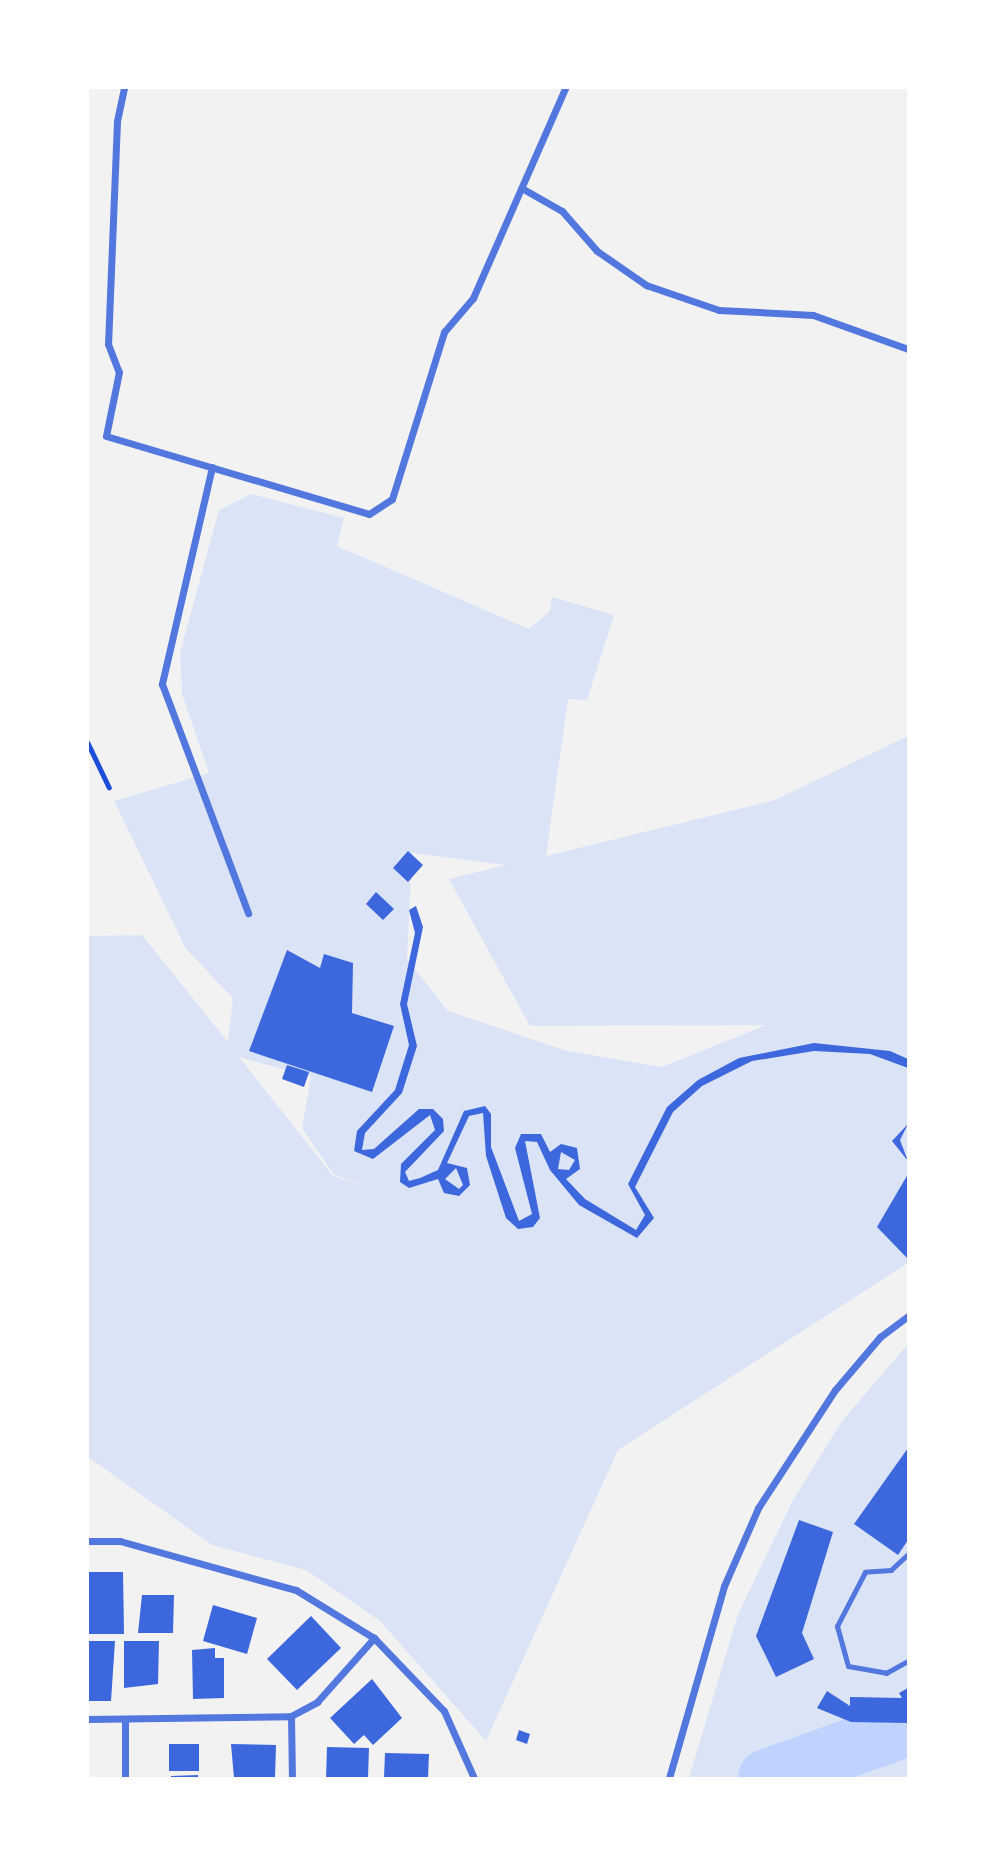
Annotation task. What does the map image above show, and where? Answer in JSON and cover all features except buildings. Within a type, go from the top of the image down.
[{"type":"street","points":[[124,88],[117,121],[107,344],[119,372],[106,436],[369,514],[391,499],[444,332],[473,299],[525,190],[565,88]]},
{"type":"street","points":[[525,190],[562,211],[597,251],[646,285],[719,310],[813,315],[908,349]]},
{"type":"street","points":[[212,467],[162,684],[248,913]]},
{"type":"street","points":[[669,1779],[724,1586],[758,1508],[835,1390],[880,1337],[908,1316]]},
{"type":"street","points":[[88,1541],[120,1541],[296,1590],[374,1638],[444,1711],[474,1779]]},
{"type":"street","points":[[88,1719],[291,1716],[317,1702],[374,1638]]},
{"type":"street","points":[[291,1716],[292,1779]]},
{"type":"street","points":[[125,1719],[125,1779]]},
{"type":"lane","points":[[908,1555],[891,1570],[865,1572],[837,1626],[848,1666],[886,1673],[908,1661]]},
{"type":"path","points":[[88,743],[109,787]]},
{"type":"shaded area","points":[[251,494],[344,518],[337,546],[529,629],[550,611],[552,597],[614,615],[587,700],[568,699],[546,856],[775,800],[908,736],[908,1263],[618,1450],[486,1741],[380,1621],[306,1570],[212,1545],[88,1457],[88,936],[142,935],[228,1042],[233,998],[186,949],[114,801],[209,773],[182,694],[180,653],[219,510]],"holes":[[[412,853],[506,865],[449,879],[530,1026],[766,1025],[662,1067],[567,1051],[448,1011],[407,959]],[[239,1057],[311,1077],[302,1128],[334,1175],[368,1187],[333,1176]]]},
{"type":"shaded area","points":[[908,1344],[908,1778],[689,1778],[738,1614],[793,1500],[842,1421]]},
{"type":"waterway","points":[[767,1778],[908,1727]]}]
